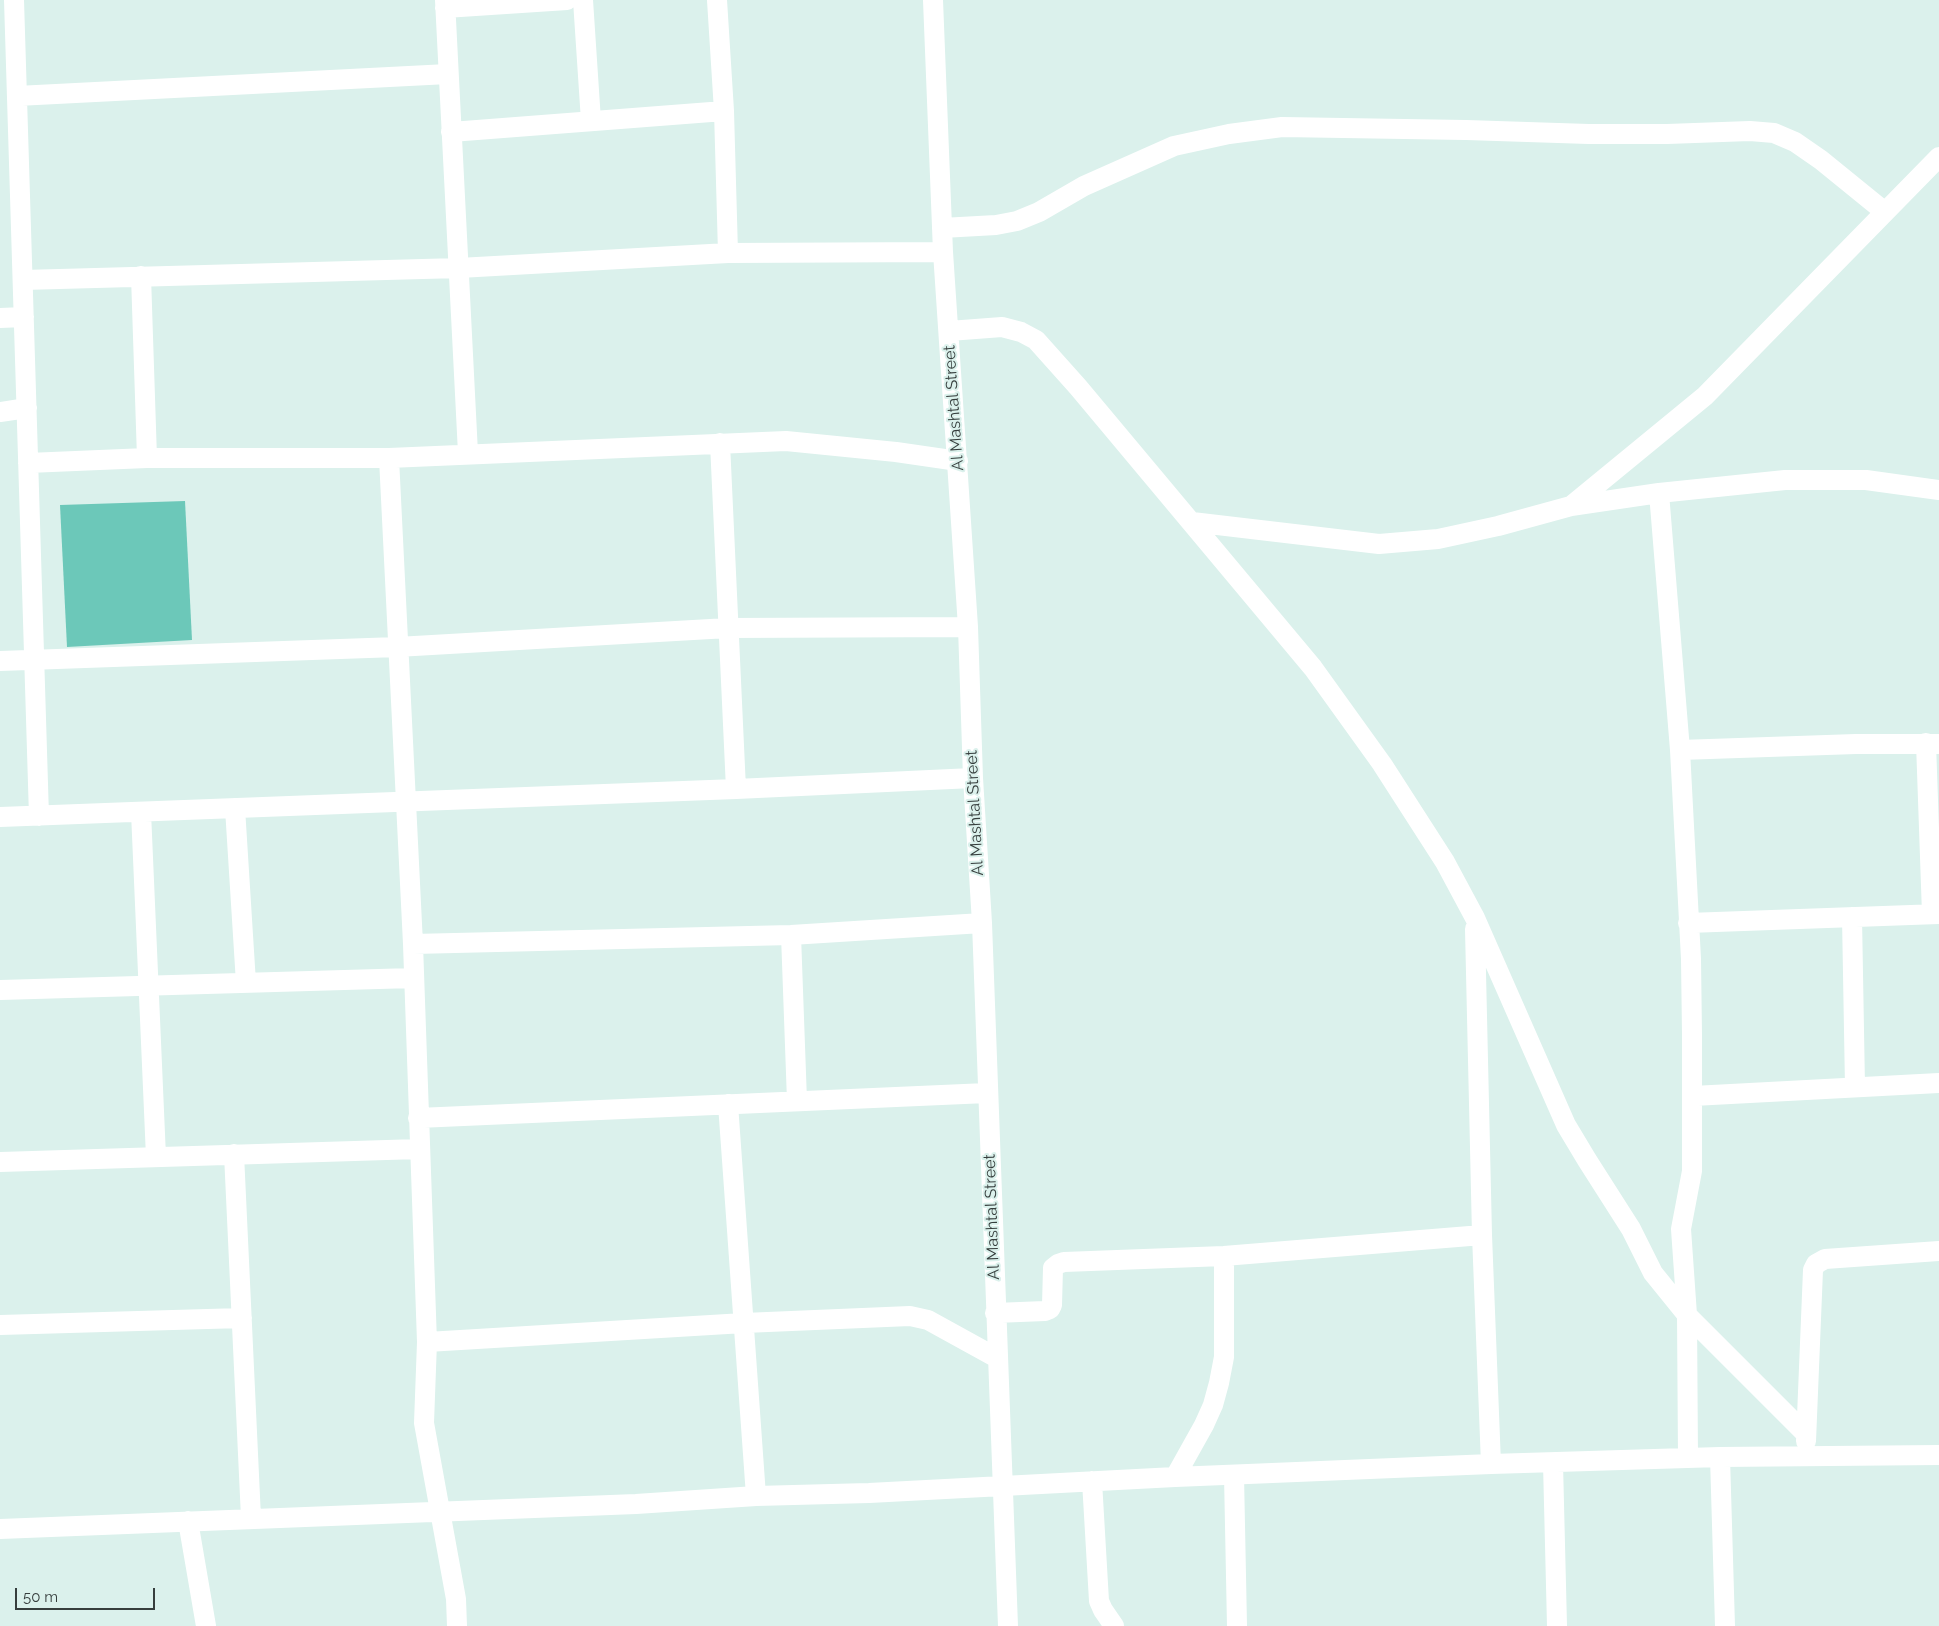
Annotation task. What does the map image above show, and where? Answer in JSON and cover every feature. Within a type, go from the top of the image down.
[{"type":"street","points":[[468,454],[445,4],[567,0]]},
{"type":"street","points":[[583,0],[591,121]]},
{"type":"street","points":[[717,0],[724,111],[728,253]]},
{"type":"street","name":"Al Mashtal Street","points":[[933,0],[943,252],[968,626],[973,778],[982,923],[1008,1626]]},
{"type":"street","points":[[10,11],[17,96],[39,816]]},
{"type":"street","points":[[17,96],[448,74]]},
{"type":"street","points":[[451,132],[724,111]]},
{"type":"street","points":[[942,228],[996,225],[1017,221],[1039,212],[1084,186],[1174,146],[1229,134],[1282,127],[1589,134],[1750,131],[1774,134],[1795,142],[1821,160],[1885,212]]},
{"type":"street","points":[[1571,506],[1705,396],[1939,157]]},
{"type":"street","points":[[23,280],[459,268],[728,253],[943,252]]},
{"type":"street","points":[[140,276],[147,458]]},
{"type":"street","points":[[0,318],[24,317]]},
{"type":"street","points":[[949,331],[1002,327],[1021,332],[1036,340],[1078,387],[1313,668],[1371,748],[1445,862],[1474,918],[1566,1125],[1586,1160],[1632,1230],[1654,1273],[1687,1315],[1806,1434]]},
{"type":"street","points":[[0,412],[27,408]]},
{"type":"street","points":[[28,463],[147,458],[389,458],[786,441],[896,452],[958,461]]},
{"type":"street","points":[[720,443],[736,789]]},
{"type":"street","points":[[389,458],[413,944],[427,1342],[424,1423],[456,1599],[457,1626]]},
{"type":"street","points":[[1192,522],[1379,544],[1438,539],[1498,526],[1571,506],[1659,493],[1784,480],[1866,480],[1939,490]]},
{"type":"street","points":[[1659,493],[1680,750],[1688,923],[1693,1096],[1692,1171],[1681,1229],[1687,1315],[1688,1458]]},
{"type":"street","points":[[0,661],[397,647],[728,628],[968,626]]},
{"type":"street","points":[[1680,750],[1856,744],[1932,744],[1936,914],[1688,923]]},
{"type":"street","points":[[0,817],[973,778]]},
{"type":"street","points":[[235,808],[246,983]]},
{"type":"street","points":[[141,812],[156,1157]]},
{"type":"street","points":[[1852,916],[1855,1086]]},
{"type":"street","points":[[1474,918],[1482,1235],[1491,1464]]},
{"type":"street","points":[[413,944],[791,935],[982,923]]},
{"type":"street","points":[[791,935],[797,1101]]},
{"type":"street","points":[[0,990],[413,978]]},
{"type":"street","points":[[1693,1096],[1939,1083]]},
{"type":"street","points":[[418,1118],[987,1092]]},
{"type":"street","points":[[728,1104],[756,1496]]},
{"type":"street","points":[[0,1162],[420,1149]]},
{"type":"street","points":[[234,1154],[251,1518]]},
{"type":"street","points":[[995,1312],[1045,1311],[1050,1309],[1052,1305],[1053,1268],[1058,1264],[1224,1256],[1482,1235]]},
{"type":"street","points":[[1806,1457],[1813,1270],[1816,1264],[1825,1259],[1939,1251]]},
{"type":"street","points":[[1175,1478],[1213,1405],[1219,1382],[1224,1357],[1224,1256]]},
{"type":"street","points":[[427,1342],[744,1323],[910,1316],[928,1320],[997,1358]]},
{"type":"street","points":[[0,1325],[242,1318]]},
{"type":"street","points":[[0,1529],[440,1510],[636,1504],[756,1496],[1002,1487],[1092,1481],[1491,1464],[1720,1457],[1939,1455]]},
{"type":"street","points":[[1720,1457],[1725,1626]]},
{"type":"street","points":[[1553,1463],[1557,1626]]},
{"type":"street","points":[[1234,1475],[1237,1626]]},
{"type":"street","points":[[1092,1481],[1099,1601],[1102,1610],[1114,1626]]},
{"type":"street","points":[[188,1520],[206,1626]]},
{"type":"building","points":[[185,501],[192,640],[67,647],[60,505]]}]
